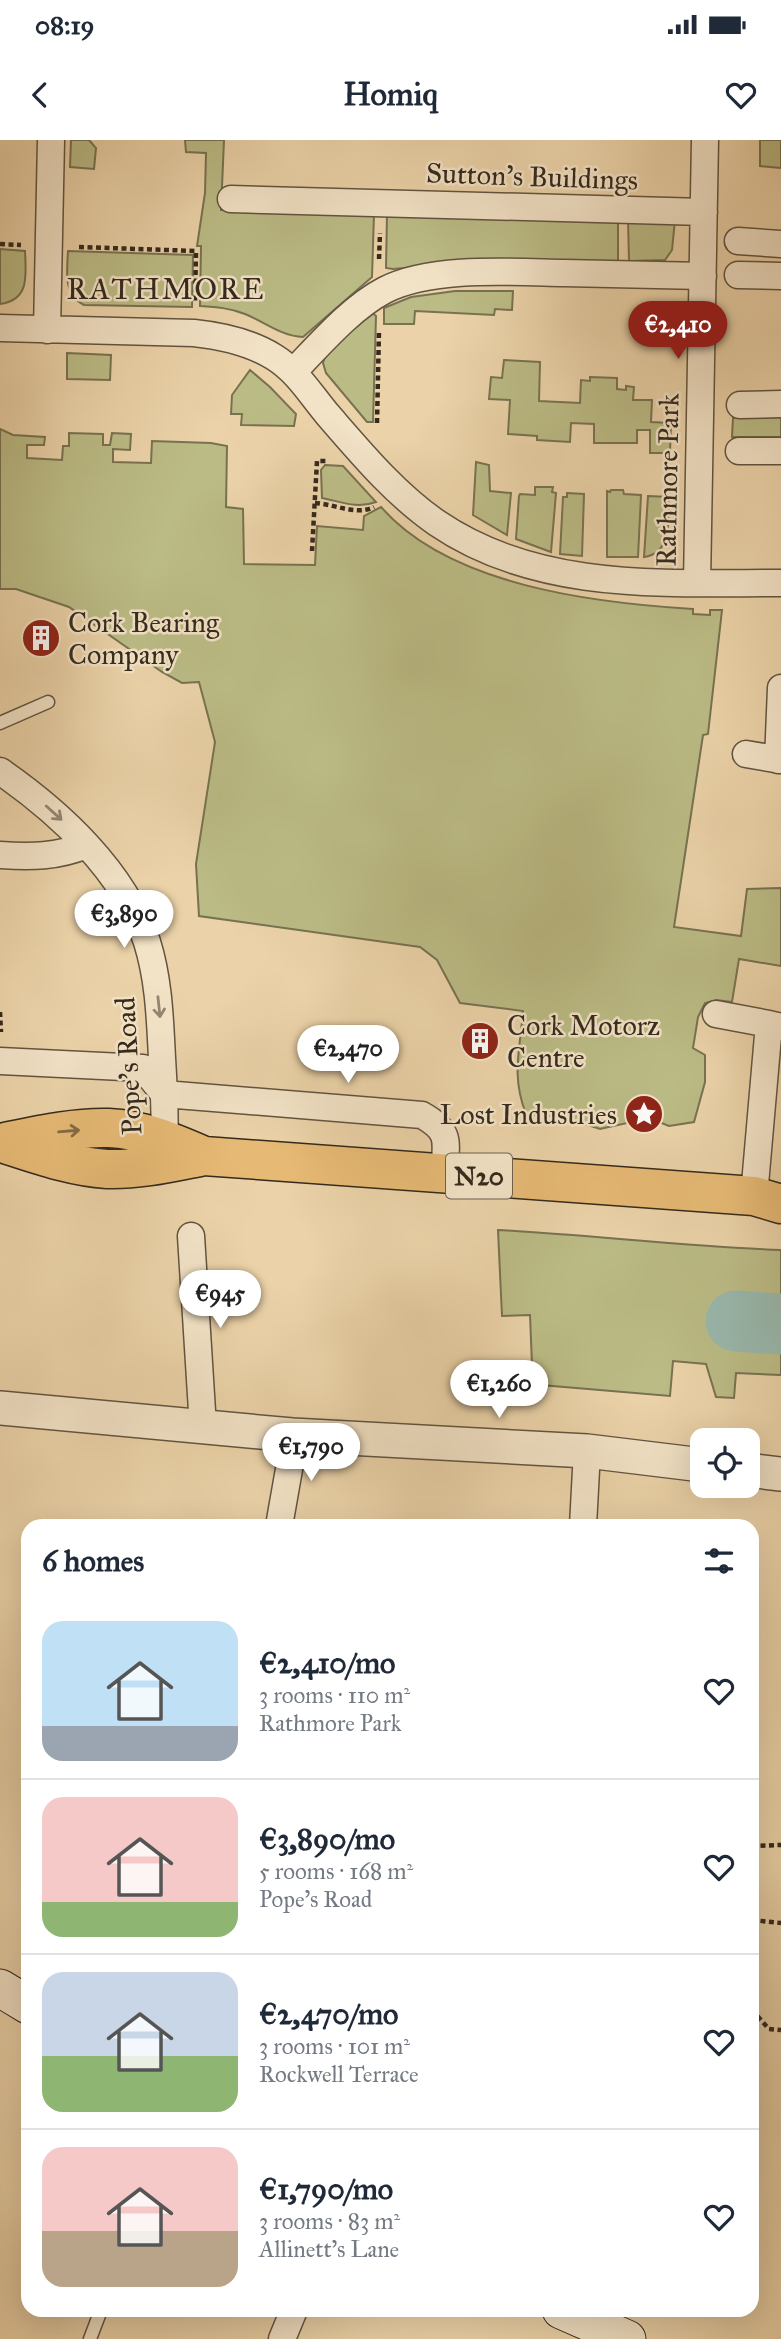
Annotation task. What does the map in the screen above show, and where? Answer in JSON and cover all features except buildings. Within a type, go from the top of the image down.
[{"type":"highway","name":"N20","points":[[1,1143],[53,1132],[109,1128],[164,1152],[772,1196]]},
{"type":"main road","points":[[0,1988],[21,2000]]},
{"type":"main road","points":[[577,2317],[627,2339]]},
{"type":"street","points":[[47,330],[51,140]]},
{"type":"street","name":"Rathmore Park","points":[[0,328],[194,333],[244,343],[274,357],[294,371],[368,461],[404,496],[438,523],[492,552],[525,565],[562,574],[626,581],[697,583],[705,140]]},
{"type":"street","name":"Sutton's Buildings","points":[[231,199],[704,212]]},
{"type":"street","points":[[738,241],[781,244]]},
{"type":"street","points":[[294,371],[338,327],[370,300],[403,284],[435,276],[481,273],[703,276]]},
{"type":"street","points":[[738,275],[781,276]]},
{"type":"street","points":[[740,405],[781,404]]},
{"type":"street","points":[[740,451],[781,451]]},
{"type":"street","points":[[697,583],[781,583]]},
{"type":"street","points":[[746,754],[779,760],[781,688]]},
{"type":"street","name":"Pope's Road","points":[[0,771],[57,815],[86,845],[110,873],[136,917],[154,969],[160,1014],[164,1152]]},
{"type":"street","points":[[0,855],[30,857],[65,854],[86,845]]},
{"type":"street","points":[[716,1014],[775,1026],[772,1196]]},
{"type":"street","points":[[0,1061],[143,1068],[164,1094],[422,1115],[436,1123],[446,1138],[444,1173]]},
{"type":"street","points":[[191,1236],[203,1427]]},
{"type":"street","points":[[0,1408],[292,1435],[587,1451],[690,1464]]},
{"type":"street","points":[[280,1519],[291,1458],[292,1435]]},
{"type":"street","points":[[583,1519],[587,1451]]},
{"type":"street","points":[[760,1472],[781,1474]]},
{"type":"street","points":[[282,2339],[291,2317]]},
{"type":"lane","points":[[0,723],[48,702]]},
{"type":"lane","points":[[90,2339],[98,2317]]},
{"type":"path","points":[[379,262],[380,226]]},
{"type":"path","points":[[0,244],[29,246]]},
{"type":"path","points":[[77,247],[196,251],[194,307]]},
{"type":"path","points":[[371,432],[376,425],[379,329]]},
{"type":"path","points":[[312,551],[317,461],[335,461]]},
{"type":"path","points":[[315,503],[328,503],[362,512],[381,503]]},
{"type":"path","points":[[759,1846],[781,1846]]},
{"type":"path","points":[[759,1921],[781,1923]]},
{"type":"path","points":[[759,2018],[769,2029],[781,2030]]},
{"type":"green space","points":[[71,140],[89,140],[96,148],[94,169],[70,167]]},
{"type":"green space","points":[[185,140],[224,140],[221,210],[374,214],[372,277],[303,337],[280,331],[239,312],[200,306],[201,246],[197,246],[205,193],[206,153],[186,152]]},
{"type":"green space","points":[[760,140],[781,140],[781,168],[760,166]]},
{"type":"green space","points":[[387,214],[618,219],[618,261],[485,261],[386,268]]},
{"type":"green space","points":[[628,219],[675,220],[672,250],[665,260],[629,261]]},
{"type":"green space","points":[[0,249],[25,251],[26,269],[21,292],[10,302],[0,304]]},
{"type":"green space","points":[[68,251],[193,255],[192,307],[84,305],[77,301],[69,289]]},
{"type":"green space","points":[[455,291],[513,291],[512,310],[495,309],[494,315],[415,311],[414,324],[384,324],[384,308],[411,297]]},
{"type":"green space","points":[[370,311],[376,316],[373,422],[367,422],[326,373],[323,363],[326,353]]},
{"type":"green space","points":[[67,353],[111,355],[110,380],[67,379]]},
{"type":"green space","points":[[504,360],[540,362],[539,401],[580,403],[581,380],[590,381],[590,377],[617,378],[617,389],[634,387],[633,400],[652,400],[651,422],[671,423],[670,453],[650,453],[650,430],[637,430],[637,443],[594,443],[594,424],[571,423],[570,442],[537,440],[537,436],[508,434],[510,400],[489,399],[491,377],[502,378]]},
{"type":"green space","points":[[250,370],[296,414],[294,426],[241,425],[242,414],[231,414],[232,395]]},
{"type":"green space","points":[[781,417],[781,437],[732,437],[733,418]]},
{"type":"green space","points":[[0,429],[13,435],[45,437],[44,445],[27,445],[27,458],[62,460],[63,446],[69,446],[69,433],[103,434],[103,445],[110,445],[112,433],[131,434],[130,450],[113,449],[113,462],[151,463],[152,441],[227,446],[226,507],[243,509],[244,564],[315,565],[317,526],[363,530],[364,516],[381,507],[410,534],[445,555],[484,572],[526,585],[613,602],[693,609],[693,614],[710,615],[710,610],[722,610],[708,734],[703,735],[674,927],[741,936],[747,889],[781,888],[781,966],[739,959],[732,1002],[716,1000],[705,1003],[698,1017],[693,1048],[705,1055],[705,1082],[694,1122],[669,1126],[659,1122],[658,1110],[649,1108],[637,1110],[632,1122],[600,1129],[563,1117],[526,1114],[518,1075],[523,1011],[460,1003],[437,960],[420,947],[199,916],[196,864],[215,742],[199,682],[182,683],[162,672],[69,607],[16,589],[0,589]]},
{"type":"green space","points":[[476,462],[489,465],[490,491],[511,493],[507,535],[473,515]]},
{"type":"green space","points":[[325,465],[343,466],[376,502],[356,505],[322,498],[321,470]]},
{"type":"green space","points":[[535,487],[553,487],[552,492],[556,493],[551,552],[516,539],[519,496],[535,495]]},
{"type":"green space","points":[[607,491],[641,495],[638,557],[607,557]]},
{"type":"green space","points":[[567,493],[584,494],[582,556],[560,554],[563,497],[567,497]]},
{"type":"green space","points":[[648,496],[669,497],[668,525],[660,549],[644,557]]},
{"type":"green space","points":[[498,1230],[781,1250],[781,1375],[736,1373],[734,1398],[716,1397],[706,1364],[673,1361],[670,1396],[541,1385],[540,1367],[532,1365],[530,1315],[502,1316]]},
{"type":"waterway","points":[[736,1321],[781,1324]]},
{"type":"place","name":"Cork Bearing Company","points":[[41,638]]},
{"type":"place","name":"Cork Motorz Centre","points":[[480,1041]]},
{"type":"place","name":"Lost Industries","points":[[644,1114]]},
{"type":"district","name":"RATHMORE","points":[[166,289]]}]
